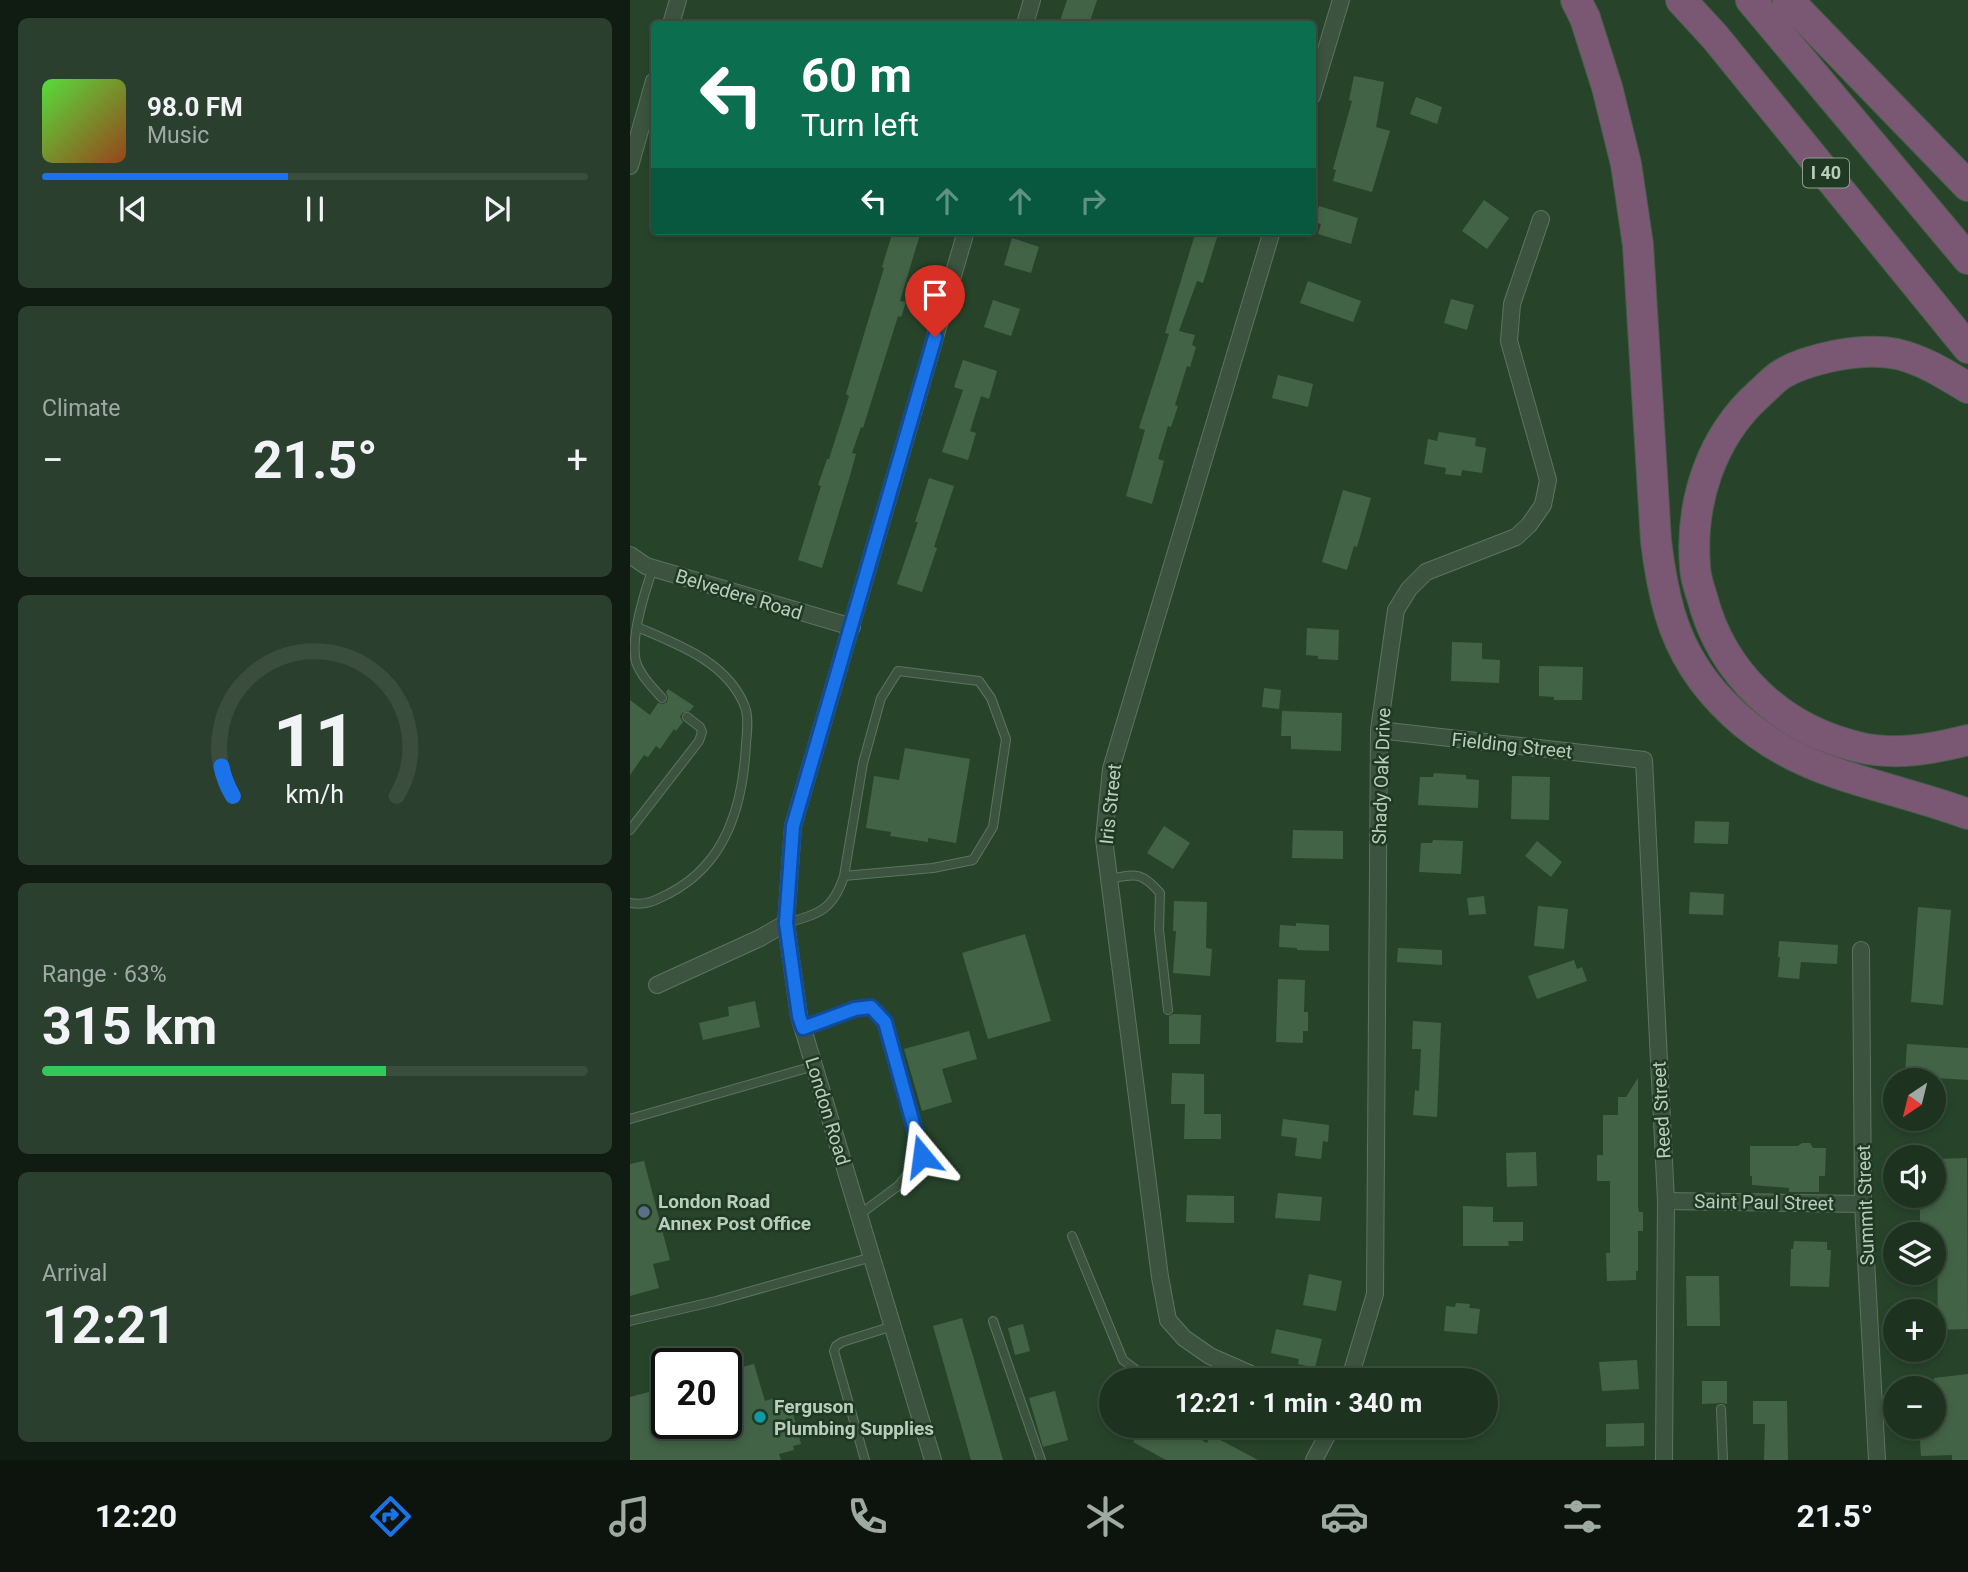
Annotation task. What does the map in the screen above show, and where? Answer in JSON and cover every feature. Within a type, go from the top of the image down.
[{"type":"highway","points":[[1576,0],[1585,18],[1607,87],[1626,164],[1638,245],[1656,541],[1661,581],[1685,650],[1700,677],[1729,710],[1756,733],[1789,753],[1833,773],[1968,814]]},
{"type":"highway","name":"I 40","points":[[1682,0],[1968,348]]},
{"type":"highway","name":"I 40","points":[[1751,0],[1968,259]]},
{"type":"highway","points":[[1788,0],[1968,186]]},
{"type":"highway","points":[[1968,388],[1929,364],[1895,354],[1857,351],[1810,361],[1779,376],[1744,408],[1721,440],[1703,481],[1695,527],[1695,569],[1707,614],[1723,651],[1750,687],[1784,716],[1822,736],[1860,748],[1897,751],[1933,749],[1968,740]]},
{"type":"street","points":[[672,21],[678,0]]},
{"type":"street","points":[[1026,21],[1032,0]]},
{"type":"street","points":[[1316,83],[1341,0]]},
{"type":"street","points":[[630,166],[651,92]]},
{"type":"street","name":"Shady Oak Drive","points":[[1353,1368],[1375,1294],[1379,730],[1395,610],[1409,589],[1426,572],[1516,537],[1529,525],[1543,505],[1548,480],[1509,341],[1512,304],[1541,219]]},
{"type":"street","name":"London Road","points":[[933,1460],[799,1016],[786,923],[793,826],[965,235]]},
{"type":"street","name":"Iris Street","points":[[1237,1368],[1210,1356],[1184,1338],[1168,1320],[1160,1277],[1104,839],[1111,769],[1271,235]]},
{"type":"street","name":"Belvedere Road","points":[[630,555],[646,566],[852,627]]},
{"type":"street","name":"Fielding Street","points":[[1379,730],[1644,760]]},
{"type":"street","name":"Reed Street","points":[[1644,760],[1666,1201],[1664,1460]]},
{"type":"street","points":[[657,985],[760,938],[786,923]]},
{"type":"street","name":"Summit Street","points":[[1861,950],[1863,1204],[1877,1460]]},
{"type":"street","name":"Saint Paul Street","points":[[1666,1201],[1863,1204]]},
{"type":"street","points":[[1314,1460],[1326,1438]]},
{"type":"lane","points":[[653,568],[640,608],[634,646],[635,661],[644,679],[662,698]]},
{"type":"lane","points":[[630,903],[639,905],[651,902],[674,890],[711,859],[725,838],[735,814],[744,777],[746,740],[746,709],[733,686],[710,663],[637,627]]},
{"type":"lane","points":[[786,923],[817,915],[831,904],[839,890],[844,876],[863,764],[881,698],[898,671],[979,681],[991,698],[1006,738],[993,827],[972,860],[933,868],[844,876]]},
{"type":"lane","points":[[630,830],[699,741],[702,732],[700,727],[687,717]]},
{"type":"lane","points":[[1109,879],[1134,875],[1148,879],[1160,892],[1159,929],[1168,1010]]},
{"type":"lane","points":[[803,1028],[855,1009],[871,1007],[885,1022],[922,1156],[898,1186],[859,1215]]},
{"type":"lane","points":[[630,1119],[814,1066]]},
{"type":"lane","points":[[1072,1236],[1123,1360],[1134,1368]]},
{"type":"lane","points":[[630,1321],[716,1301],[872,1256]]},
{"type":"lane","points":[[993,1321],[1041,1460]]},
{"type":"lane","points":[[865,1460],[834,1351],[842,1342],[893,1326]]},
{"type":"lane","points":[[1721,1409],[1723,1460]]},
{"type":"building","points":[[1067,0],[1097,0],[1090,21],[1060,21]]},
{"type":"building","points":[[1354,76],[1384,82],[1376,127],[1390,131],[1372,192],[1333,181],[1336,170],[1333,169],[1352,101],[1349,100]]},
{"type":"building","points":[[1416,97],[1442,107],[1437,124],[1410,114]]},
{"type":"building","points":[[1484,200],[1509,218],[1487,249],[1462,231]]},
{"type":"building","points":[[1319,206],[1358,218],[1351,244],[1318,234],[1321,224],[1316,223]]},
{"type":"building","points":[[892,235],[920,235],[900,301],[906,302],[901,317],[898,316],[863,428],[861,427],[852,453],[856,454],[822,568],[798,560],[821,486],[818,485],[849,396],[846,394],[884,268],[882,267]]},
{"type":"building","points":[[1195,235],[1218,235],[1203,283],[1197,281],[1179,331],[1195,335],[1192,345],[1196,347],[1190,367],[1187,366],[1175,405],[1178,406],[1171,427],[1168,426],[1158,459],[1164,461],[1152,504],[1126,496],[1145,430],[1139,428],[1169,334],[1165,333]]},
{"type":"building","points":[[1012,238],[1039,247],[1031,273],[1004,265]]},
{"type":"building","points":[[1308,281],[1361,301],[1353,322],[1300,303]]},
{"type":"building","points":[[1451,299],[1474,305],[1467,330],[1444,323]]},
{"type":"building","points":[[993,300],[1020,309],[1011,336],[984,327]]},
{"type":"building","points":[[963,360],[997,371],[989,399],[981,396],[970,431],[976,433],[968,460],[942,452],[963,390],[954,387]]},
{"type":"building","points":[[1278,375],[1313,384],[1308,407],[1272,398]]},
{"type":"building","points":[[1439,432],[1476,438],[1475,446],[1486,448],[1482,473],[1462,470],[1461,476],[1445,474],[1446,468],[1424,464],[1428,439],[1437,441]]},
{"type":"building","points":[[929,478],[954,486],[922,592],[897,584],[918,522],[915,522]]},
{"type":"building","points":[[1343,490],[1371,498],[1357,547],[1354,546],[1347,570],[1322,562]]},
{"type":"building","points":[[1307,628],[1339,630],[1338,660],[1306,655]]},
{"type":"building","points":[[1452,642],[1482,643],[1482,659],[1500,660],[1499,683],[1451,681]]},
{"type":"building","points":[[1539,666],[1583,667],[1582,700],[1554,700],[1554,697],[1539,696]]},
{"type":"building","points":[[1264,688],[1281,690],[1279,709],[1262,707]]},
{"type":"building","points":[[668,689],[694,706],[690,711],[682,713],[680,717],[683,722],[676,731],[674,729],[660,749],[656,746],[648,757],[644,755],[630,775],[630,700],[650,715],[658,703],[667,702]]},
{"type":"building","points":[[1282,711],[1342,713],[1341,751],[1291,749],[1291,736],[1281,736]]},
{"type":"building","points":[[905,748],[970,759],[956,843],[890,836],[891,832],[866,828],[874,776],[899,780]]},
{"type":"building","points":[[1434,773],[1466,775],[1466,779],[1479,780],[1478,808],[1418,805],[1420,777],[1433,777]]},
{"type":"building","points":[[1512,776],[1550,777],[1549,820],[1511,819]]},
{"type":"building","points":[[1695,821],[1729,822],[1728,844],[1694,843]]},
{"type":"building","points":[[1164,826],[1190,843],[1173,869],[1147,853]]},
{"type":"building","points":[[1293,830],[1343,831],[1343,859],[1292,858]]},
{"type":"building","points":[[1433,840],[1463,841],[1461,874],[1419,872],[1421,843],[1432,843]]},
{"type":"building","points":[[1537,841],[1562,862],[1551,877],[1525,856]]},
{"type":"building","points":[[1690,892],[1724,894],[1723,915],[1689,914]]},
{"type":"building","points":[[1484,896],[1486,914],[1469,915],[1467,898]]},
{"type":"building","points":[[1174,901],[1207,902],[1206,948],[1212,949],[1210,976],[1173,973],[1176,931],[1173,931]]},
{"type":"building","points":[[1538,906],[1568,909],[1564,949],[1534,946]]},
{"type":"building","points":[[1918,907],[1951,910],[1943,1005],[1911,1002]]},
{"type":"building","points":[[1296,923],[1329,925],[1329,951],[1279,947],[1280,925],[1296,926]]},
{"type":"building","points":[[1025,934],[1051,1021],[988,1039],[962,953]]},
{"type":"building","points":[[1779,941],[1838,945],[1837,964],[1801,962],[1799,979],[1778,977]]},
{"type":"building","points":[[1398,948],[1442,950],[1442,965],[1397,962]]},
{"type":"building","points":[[1574,960],[1577,969],[1582,967],[1587,981],[1537,999],[1528,976]]},
{"type":"building","points":[[1278,979],[1305,980],[1304,1012],[1308,1012],[1308,1031],[1303,1031],[1303,1043],[1276,1042]]},
{"type":"building","points":[[755,1001],[760,1027],[703,1040],[699,1023],[729,1016],[728,1007]]},
{"type":"building","points":[[1201,1015],[1200,1044],[1169,1044],[1169,1016]]},
{"type":"building","points":[[1413,1021],[1441,1023],[1437,1117],[1413,1115],[1415,1090],[1419,1091],[1421,1049],[1412,1049]]},
{"type":"building","points":[[969,1031],[977,1059],[942,1069],[952,1102],[922,1111],[904,1049]]},
{"type":"building","points":[[1907,1044],[1968,1048],[1968,1080],[1946,1079],[1946,1068],[1906,1068]]},
{"type":"building","points":[[1172,1073],[1204,1074],[1204,1114],[1221,1114],[1221,1139],[1184,1139],[1185,1104],[1171,1104]]},
{"type":"building","points":[[1638,1078],[1638,1207],[1639,1212],[1643,1212],[1643,1231],[1638,1231],[1638,1271],[1636,1280],[1607,1281],[1606,1253],[1610,1253],[1610,1181],[1597,1181],[1597,1155],[1603,1155],[1603,1115],[1618,1115],[1618,1097],[1626,1097]]},
{"type":"building","points":[[1283,1119],[1329,1125],[1328,1142],[1323,1141],[1321,1159],[1295,1156],[1297,1138],[1281,1136]]},
{"type":"building","points":[[1810,1143],[1813,1148],[1826,1148],[1825,1176],[1819,1176],[1819,1192],[1789,1192],[1789,1188],[1752,1185],[1750,1146],[1798,1146]]},
{"type":"building","points":[[1536,1152],[1537,1186],[1507,1187],[1506,1153]]},
{"type":"building","points":[[1967,1158],[1968,1329],[1946,1330],[1946,1299],[1938,1299],[1938,1285],[1946,1285],[1946,1222],[1920,1222],[1920,1208],[1946,1208],[1946,1159]]},
{"type":"building","name":"London Road Annex Post Office","points":[[644,1161],[670,1260],[653,1264],[659,1288],[630,1296],[630,1164]]},
{"type":"building","points":[[1278,1193],[1322,1197],[1320,1221],[1275,1218]]},
{"type":"building","points":[[1187,1195],[1234,1196],[1234,1223],[1186,1222]]},
{"type":"building","points":[[1463,1206],[1493,1207],[1493,1222],[1523,1222],[1523,1241],[1508,1241],[1509,1246],[1463,1246]]},
{"type":"building","points":[[1794,1241],[1827,1242],[1827,1250],[1831,1250],[1829,1287],[1790,1286],[1791,1249]]},
{"type":"building","points":[[1309,1274],[1342,1281],[1336,1311],[1303,1305]]},
{"type":"building","points":[[1686,1276],[1719,1276],[1720,1326],[1687,1326]]},
{"type":"building","points":[[1456,1303],[1470,1304],[1469,1308],[1480,1309],[1477,1334],[1444,1331],[1446,1306],[1455,1307]]},
{"type":"building","points":[[962,1318],[1003,1460],[971,1460],[933,1326]]},
{"type":"building","points":[[1023,1324],[1030,1351],[1015,1355],[1008,1328]]},
{"type":"building","points":[[1276,1329],[1322,1339],[1315,1368],[1298,1364],[1299,1359],[1271,1353]]},
{"type":"building","points":[[1637,1360],[1639,1389],[1602,1391],[1599,1362]]},
{"type":"building","name":"Ferguson Plumbing Supplies","points":[[754,1364],[765,1401],[778,1397],[780,1403],[787,1402],[789,1410],[792,1409],[801,1444],[793,1446],[794,1450],[779,1454],[781,1460],[630,1460],[630,1397],[651,1391],[651,1439],[742,1439],[742,1367]]},
{"type":"building","points":[[1968,1374],[1968,1460],[1952,1460],[1952,1455],[1921,1456],[1920,1439],[1946,1439],[1946,1377]]},
{"type":"building","points":[[1702,1381],[1727,1381],[1727,1404],[1702,1404]]},
{"type":"building","points":[[1055,1391],[1068,1440],[1043,1447],[1029,1398]]},
{"type":"building","points":[[1753,1401],[1787,1401],[1788,1460],[1764,1460],[1765,1424],[1753,1424]]},
{"type":"building","points":[[1644,1423],[1644,1446],[1606,1447],[1606,1424]]},
{"type":"building","points":[[1135,1438],[1198,1438],[1207,1443],[1210,1438],[1217,1438],[1258,1460],[1166,1460],[1133,1442]]},
{"type":"place","name":"London Road Annex Post Office","points":[[644,1212]]},
{"type":"place","name":"Ferguson Plumbing Supplies","points":[[760,1417]]},
{"type":"route","points":[[922,1156],[885,1022],[871,1007],[855,1009],[803,1028],[786,923],[793,826],[935,337]]}]
